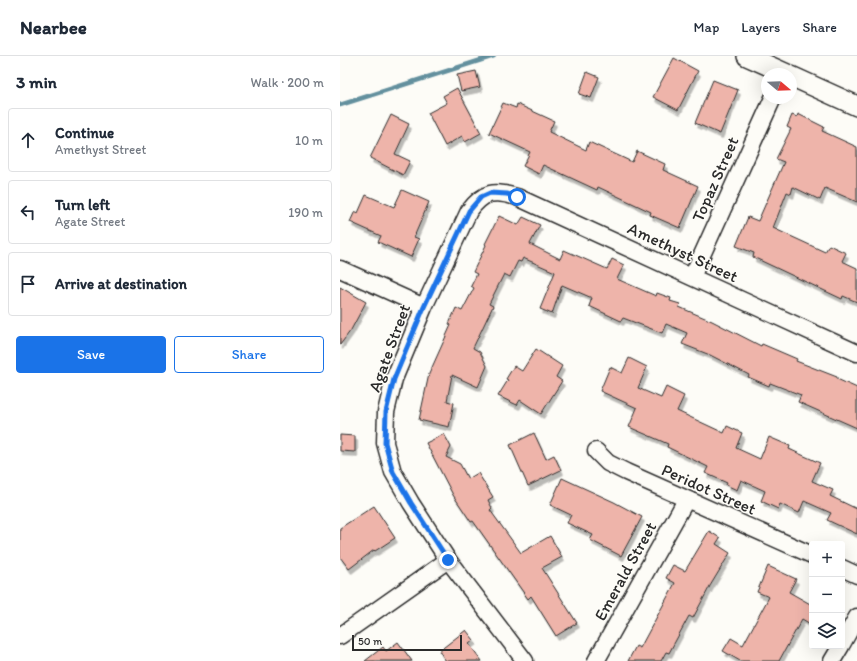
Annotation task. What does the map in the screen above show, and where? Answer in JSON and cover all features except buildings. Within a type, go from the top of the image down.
[{"type":"street","points":[[747,56],[773,68]]},
{"type":"street","points":[[797,79],[857,106]]},
{"type":"street","name":"Topaz Street","points":[[692,277],[770,104]]},
{"type":"street","name":"Amethyst Street","points":[[490,193],[507,194],[517,197],[857,353]]},
{"type":"street","name":"Agate Street","points":[[490,193],[481,197],[469,211],[424,307],[394,379],[386,412],[385,443],[393,472],[411,503],[448,560],[525,661]]},
{"type":"street","points":[[340,269],[424,307]]},
{"type":"street","name":"Peridot Street","points":[[596,451],[608,463],[626,472],[809,554]]},
{"type":"street","name":"Emerald Street","points":[[596,661],[686,500]]},
{"type":"street","points":[[340,636],[448,560]]},
{"type":"street","points":[[845,569],[857,575]]},
{"type":"street","points":[[845,638],[857,616]]},
{"type":"street","points":[[832,661],[839,649]]},
{"type":"waterway","points":[[340,105],[494,56]]},
{"type":"route","points":[[448,560],[393,472],[385,443],[386,412],[394,379],[424,307],[469,211],[481,197],[490,193],[507,194],[517,197]]}]
